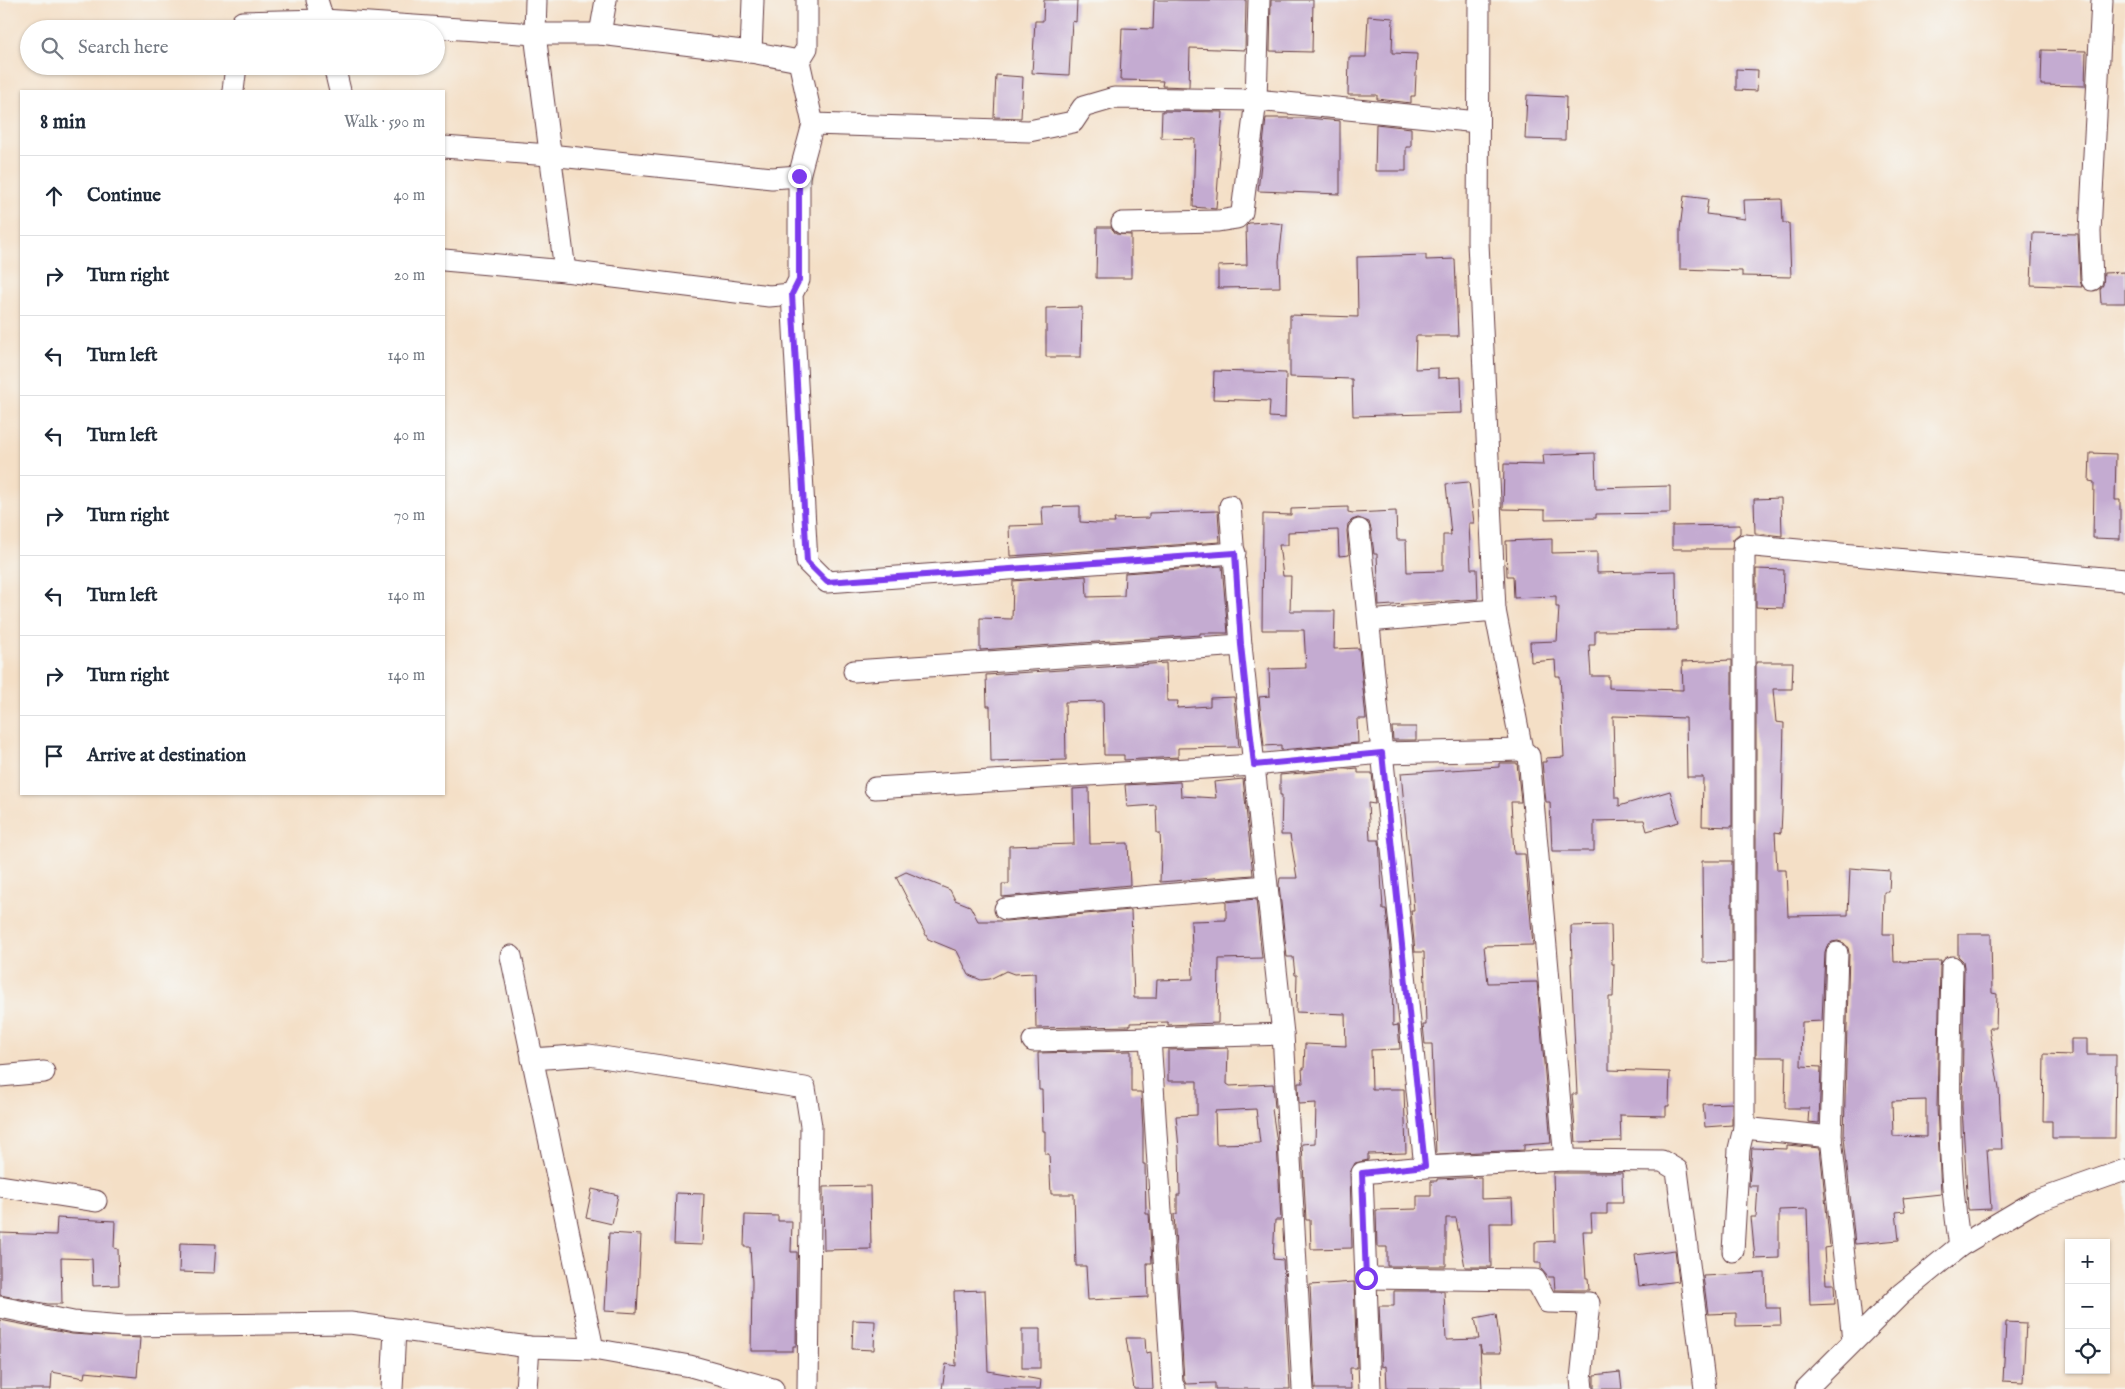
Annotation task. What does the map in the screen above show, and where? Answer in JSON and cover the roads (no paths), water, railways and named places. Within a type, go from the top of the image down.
[{"type":"street","points":[[536,0],[535,34],[565,271]]},
{"type":"street","points":[[600,34],[606,0]]},
{"type":"street","points":[[751,52],[754,0]]},
{"type":"street","points":[[807,0],[807,48],[799,61],[813,124],[799,176],[799,280],[792,294],[807,562],[827,582],[1235,553]]},
{"type":"street","points":[[1122,223],[1218,221],[1237,218],[1242,212],[1256,100],[1259,0]]},
{"type":"street","points":[[1479,0],[1478,242],[1495,610],[1522,750],[1529,756],[1565,1160]]},
{"type":"street","points":[[2092,280],[2090,232],[2102,0]]},
{"type":"street","points":[[269,20],[322,16],[369,20]]},
{"type":"street","points":[[445,26],[535,34],[600,34],[751,52],[799,61]]},
{"type":"street","points":[[233,90],[235,75]]},
{"type":"street","points":[[336,75],[340,90]]},
{"type":"street","points":[[813,124],[1029,131],[1072,122],[1083,106],[1114,98],[1256,100],[1478,122]]},
{"type":"street","points":[[445,147],[549,155],[772,178],[799,176]]},
{"type":"street","points":[[445,260],[565,271],[769,296],[792,294]]},
{"type":"street","points":[[1230,506],[1241,645],[1283,1034],[1303,1389]]},
{"type":"street","points":[[1359,530],[1425,1166]]},
{"type":"street","points":[[1733,1251],[1739,1149],[1744,1128],[1744,545],[2125,580]]},
{"type":"street","points":[[1368,621],[1495,610]]},
{"type":"street","points":[[854,672],[1241,645]]},
{"type":"street","points":[[875,788],[1254,765],[1382,753],[1522,750]]},
{"type":"street","points":[[1004,909],[1266,886]]},
{"type":"street","points":[[1837,953],[1831,1137],[1853,1340]]},
{"type":"street","points":[[511,956],[593,1349]]},
{"type":"street","points":[[1952,967],[1949,1100],[1954,1209],[1960,1246]]},
{"type":"street","points":[[1033,1041],[1283,1034]]},
{"type":"street","points":[[1150,1038],[1171,1374],[1172,1384],[1175,1389]]},
{"type":"street","points":[[532,1058],[589,1055],[806,1088],[811,1126],[808,1389]]},
{"type":"street","points":[[0,1076],[44,1072]]},
{"type":"street","points":[[1744,1128],[1831,1137]]},
{"type":"street","points":[[1370,1389],[1362,1173],[1425,1166],[1565,1160],[1662,1161],[1677,1170],[1706,1389]]},
{"type":"street","points":[[1806,1389],[1901,1294],[1960,1246],[2034,1202],[2125,1170]]},
{"type":"street","points":[[0,1186],[96,1202]]},
{"type":"street","points":[[1366,1278],[1536,1280],[1548,1302],[1590,1303],[1581,1379],[1582,1389]]},
{"type":"street","points":[[0,1307],[73,1322],[124,1326],[350,1323],[529,1347],[593,1349],[690,1366],[746,1385],[773,1389]]},
{"type":"street","points":[[392,1389],[395,1330]]},
{"type":"street","points":[[526,1389],[529,1347]]}]
